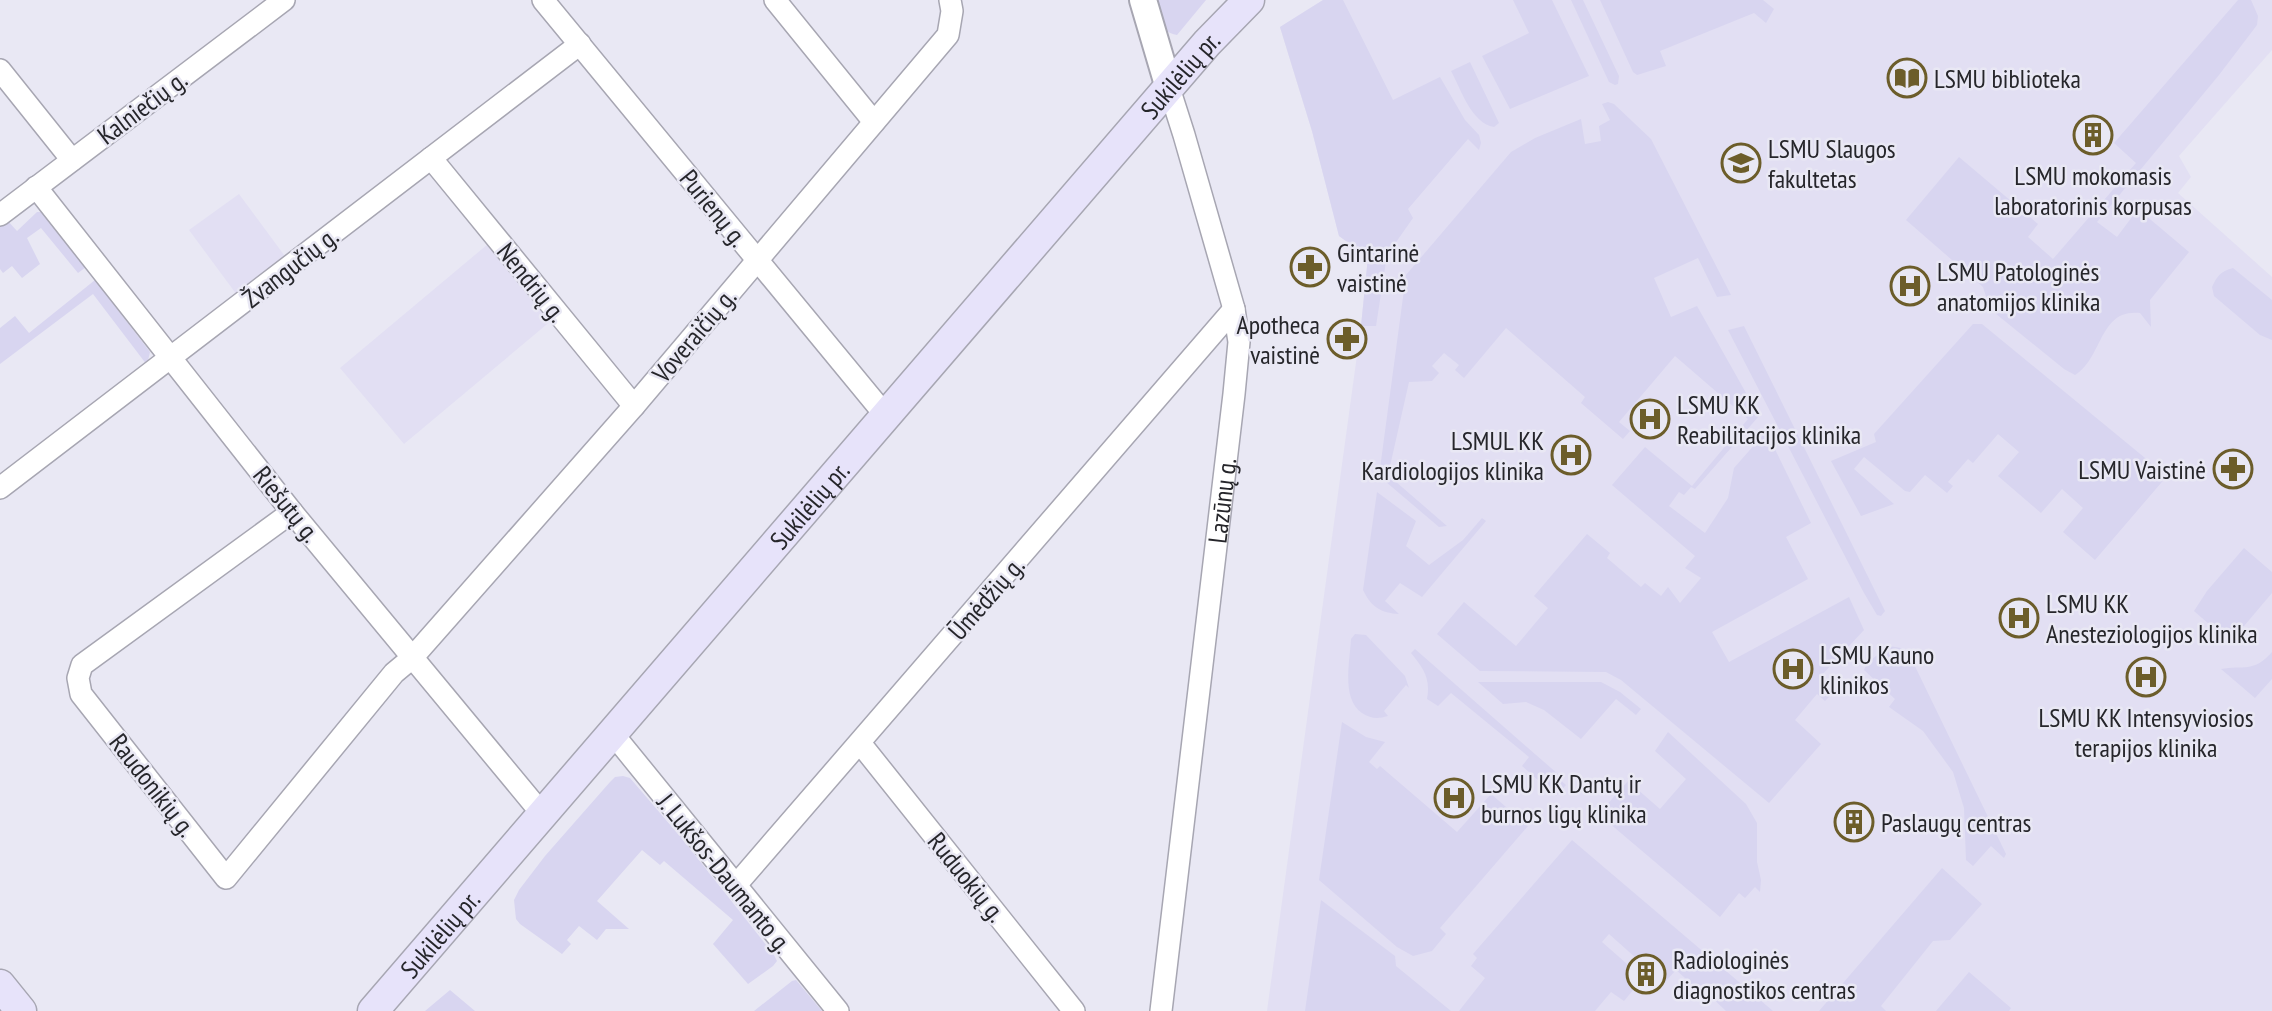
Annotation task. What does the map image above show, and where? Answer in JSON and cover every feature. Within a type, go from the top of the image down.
[{"type":"main road","name":"Sukilėlių pr.","points":[[373,1011],[1207,43],[1249,0]]},
{"type":"main road","points":[[0,985],[21,1011]]},
{"type":"street","name":"Kalniečių g.","points":[[0,215],[284,0]]},
{"type":"street","name":"Purienų g.","points":[[543,0],[886,416]]},
{"type":"street","points":[[775,0],[874,122]]},
{"type":"street","name":"Voveraičių g.","points":[[412,658],[634,406],[948,35],[952,11],[950,0]]},
{"type":"street","name":"Lazūnų g.","points":[[1143,0],[1234,309],[1239,342],[1161,1011]]},
{"type":"street","name":"Žvangučių g.","points":[[0,488],[580,44]]},
{"type":"street","points":[[0,70],[72,160]]},
{"type":"street","name":"Nendrių g.","points":[[431,158],[634,406]]},
{"type":"street","name":"Riešutų g.","points":[[36,187],[292,512],[543,815]]},
{"type":"street","name":"Ūmėdžių g.","points":[[736,885],[1234,309]]},
{"type":"street","name":"Raudonikių g.","points":[[292,512],[82,665],[78,678],[81,694],[226,878],[394,673],[412,658]]},
{"type":"street","name":"J. Lukšos-Daumanto g.","points":[[613,734],[838,1011]]},
{"type":"street","name":"Ruduokių g.","points":[[860,743],[1074,1011]]},
{"type":"shaded area","points":[[1153,0],[1206,0],[1177,35],[1163,27]]},
{"type":"shaded area","name":"LSMU Kauno klinikos","points":[[1323,0],[2272,0],[2272,50],[2179,156],[2191,177],[2178,193],[2272,277],[2272,1011],[1267,1011],[1361,326],[1368,257],[1339,236],[1312,131],[1280,27]]},
{"type":"shaded area","points":[[1323,0],[1343,0],[1393,100],[1440,77],[1465,120],[1479,135],[1481,143],[1479,150],[1468,139],[1408,209],[1413,218],[1387,255],[1376,326],[1361,326],[1368,257],[1339,236],[1312,131],[1280,27]]},
{"type":"shaded area","points":[[1513,0],[1552,0],[1589,76],[1510,109],[1482,56],[1529,33]]},
{"type":"shaded area","points":[[1571,0],[1583,0],[1619,76],[1618,84],[1609,82]]},
{"type":"shaded area","points":[[1600,0],[1763,0],[1774,9],[1766,23],[1754,13],[1660,51],[1666,66],[1637,75],[1633,72]]},
{"type":"shaded area","points":[[2238,0],[2251,0],[2258,16],[2257,25],[2097,222],[2117,237],[2138,209],[2189,252],[2150,300],[2151,327],[2140,313],[2116,318],[2084,367],[2075,375],[1990,309],[1983,287],[1906,220],[1959,157],[2038,224],[2028,237],[2053,259],[2136,163],[2114,143]]},
{"type":"shaded area","points":[[1470,62],[1499,123],[1494,127],[1479,119],[1473,112],[1451,71]]},
{"type":"shaded area","points":[[1602,104],[1614,104],[1651,139],[1731,295],[1717,297],[1698,258],[1654,278],[1671,317],[1697,306],[1759,416],[1695,489],[1691,487],[1684,495],[1679,492],[1669,506],[1705,533],[1728,498],[1734,468],[1763,435],[1769,437],[1811,523],[1786,537],[1808,579],[1712,632],[1729,662],[1849,597],[1864,630],[1820,677],[1833,693],[1825,701],[1817,694],[1795,720],[1821,744],[1769,803],[1621,680],[1606,672],[1480,671],[1437,634],[1464,602],[1516,646],[1548,608],[1534,596],[1587,534],[1610,553],[1607,558],[1641,587],[1645,583],[1661,596],[1668,587],[1680,603],[1701,578],[1685,568],[1695,556],[1612,485],[1645,447],[1692,486],[1748,419],[1675,356],[1619,422],[1630,431],[1623,439],[1581,403],[1585,397],[1506,328],[1464,378],[1455,370],[1459,365],[1444,353],[1432,366],[1439,373],[1432,381],[1409,382],[1388,475],[1447,526],[1439,527],[1379,476],[1406,275],[1511,152],[1535,138],[1581,119],[1585,144],[1601,141],[1599,126],[1610,120]]},
{"type":"shaded area","points":[[239,194],[287,259],[237,295],[189,230]]},
{"type":"shaded area","points":[[37,212],[44,212],[86,267],[78,273],[41,228],[27,238],[40,264],[22,278],[12,266],[3,273],[0,269],[0,225],[7,220],[17,231]]},
{"type":"shaded area","points":[[488,244],[552,320],[404,444],[340,368]]},
{"type":"shaded area","points":[[2233,268],[2272,300],[2272,340],[2260,335],[2214,296],[2212,287],[2216,280],[2222,272]]},
{"type":"shaded area","points":[[95,280],[150,352],[147,365],[93,294],[0,364],[0,328],[15,316],[29,333]]},
{"type":"shaded area","points":[[1973,324],[1982,324],[2167,476],[2095,560],[2063,532],[2083,508],[2062,489],[2041,513],[1998,476],[2019,452],[1998,434],[1973,463],[1968,459],[1948,482],[1953,486],[1947,493],[1925,475],[1910,492],[1905,491],[1864,457],[1854,469],[1894,504],[1861,516],[1831,461],[1876,442],[1874,434]]},
{"type":"shaded area","points":[[1744,326],[1885,611],[1881,616],[1877,615],[1864,593],[1728,330]]},
{"type":"shaded area","points":[[1377,492],[1416,521],[1406,546],[1429,565],[1463,540],[1482,518],[1486,521],[1422,597],[1400,583],[1385,601],[1399,614],[1377,608],[1363,590]]},
{"type":"shaded area","points":[[2244,548],[2272,572],[2272,593],[2244,626],[2233,627],[2225,638],[2194,611],[2207,591]]},
{"type":"shaded area","points":[[1355,634],[1366,635],[1405,676],[1409,688],[1406,685],[1384,711],[1388,716],[1375,718],[1365,715],[1355,707],[1351,699],[1349,668],[1351,639]]},
{"type":"shaded area","points":[[1889,646],[1901,648],[1910,656],[2006,854],[2004,858],[1991,846],[1973,866],[1966,860],[1964,808],[1953,772],[1923,731],[1889,707],[1895,699],[1864,670],[1867,663]]},
{"type":"shaded area","points":[[1415,649],[1559,775],[1557,777],[1566,785],[1556,796],[1522,766],[1529,757],[1451,693],[1438,706],[1427,699],[1428,685],[1425,674],[1411,653]]},
{"type":"shaded area","points":[[2272,652],[2272,679],[2255,698],[2221,669],[2254,666]]},
{"type":"shaded area","points":[[1478,682],[1601,682],[1620,692],[1641,709],[1636,715],[1616,699],[1581,739],[1544,710],[1526,702],[1503,704]]},
{"type":"shaded area","points":[[1342,722],[1366,737],[1385,742],[1369,762],[1377,769],[1380,766],[1457,832],[1491,794],[1528,826],[1440,928],[1446,934],[1432,951],[1413,956],[1397,947],[1319,880]]},
{"type":"shaded area","points":[[1668,732],[1746,804],[1757,823],[1760,892],[1755,887],[1745,898],[1739,893],[1720,917],[1602,817],[1607,811],[1604,808],[1628,781],[1660,809],[1686,779],[1655,751]]},
{"type":"shaded area","points":[[615,777],[630,778],[684,841],[774,955],[777,961],[773,966],[748,984],[713,944],[733,920],[664,861],[660,865],[642,850],[597,901],[629,929],[606,929],[597,940],[579,926],[567,940],[571,944],[562,954],[516,919],[514,900],[519,890],[610,782]]},
{"type":"shaded area","points":[[1572,840],[1773,1011],[1726,1011],[1676,970],[1664,983],[1609,934],[1602,942],[1643,978],[1624,1001],[1611,992],[1595,1011],[1459,1011],[1485,978],[1471,966],[1477,958],[1473,954]]},
{"type":"shaded area","points":[[1942,868],[1982,904],[1950,940],[1933,941],[1881,1006],[1886,1011],[1819,1011]]},
{"type":"shaded area","points":[[1321,900],[1395,956],[1396,966],[1451,1011],[1305,1011]]},
{"type":"shaded area","points":[[1969,972],[2011,1008],[2009,1011],[1936,1011]]},
{"type":"shaded area","points":[[796,980],[822,1011],[754,1011],[792,981]]},
{"type":"shaded area","points":[[450,990],[475,1011],[425,1011]]},
{"type":"place","name":"LSMU biblioteka","points":[[1907,78]]},
{"type":"place","name":"LSMU mokomasis laboratorinis korpusas","points":[[2093,135]]},
{"type":"place","name":"LSMU Slaugos fakultetas","points":[[1741,163]]},
{"type":"place","name":"Gintarinė vaistinė","points":[[1310,267]]},
{"type":"place","name":"LSMU Patologinės anatomijos klinika","points":[[1910,286]]},
{"type":"place","name":"Apotheca vaistinė","points":[[1347,339]]},
{"type":"place","name":"LSMU KK Reabilitacijos klinika","points":[[1650,419]]},
{"type":"place","name":"LSMUL KK Kardiologijos klinika","points":[[1571,455]]},
{"type":"place","name":"LSMU Vaistinė","points":[[2233,469]]},
{"type":"place","name":"LSMU KK Anesteziologijos klinika","points":[[2019,618]]},
{"type":"place","name":"LSMU Kauno klinikos","points":[[1793,669]]},
{"type":"place","name":"LSMU KK Intensyviosios terapijos klinika","points":[[2146,677]]},
{"type":"place","name":"LSMU KK Dantų ir burnos ligų klinika","points":[[1454,798]]},
{"type":"place","name":"Paslaugų centras","points":[[1854,822]]},
{"type":"place","name":"Radiologinės diagnostikos centras","points":[[1646,974]]}]
